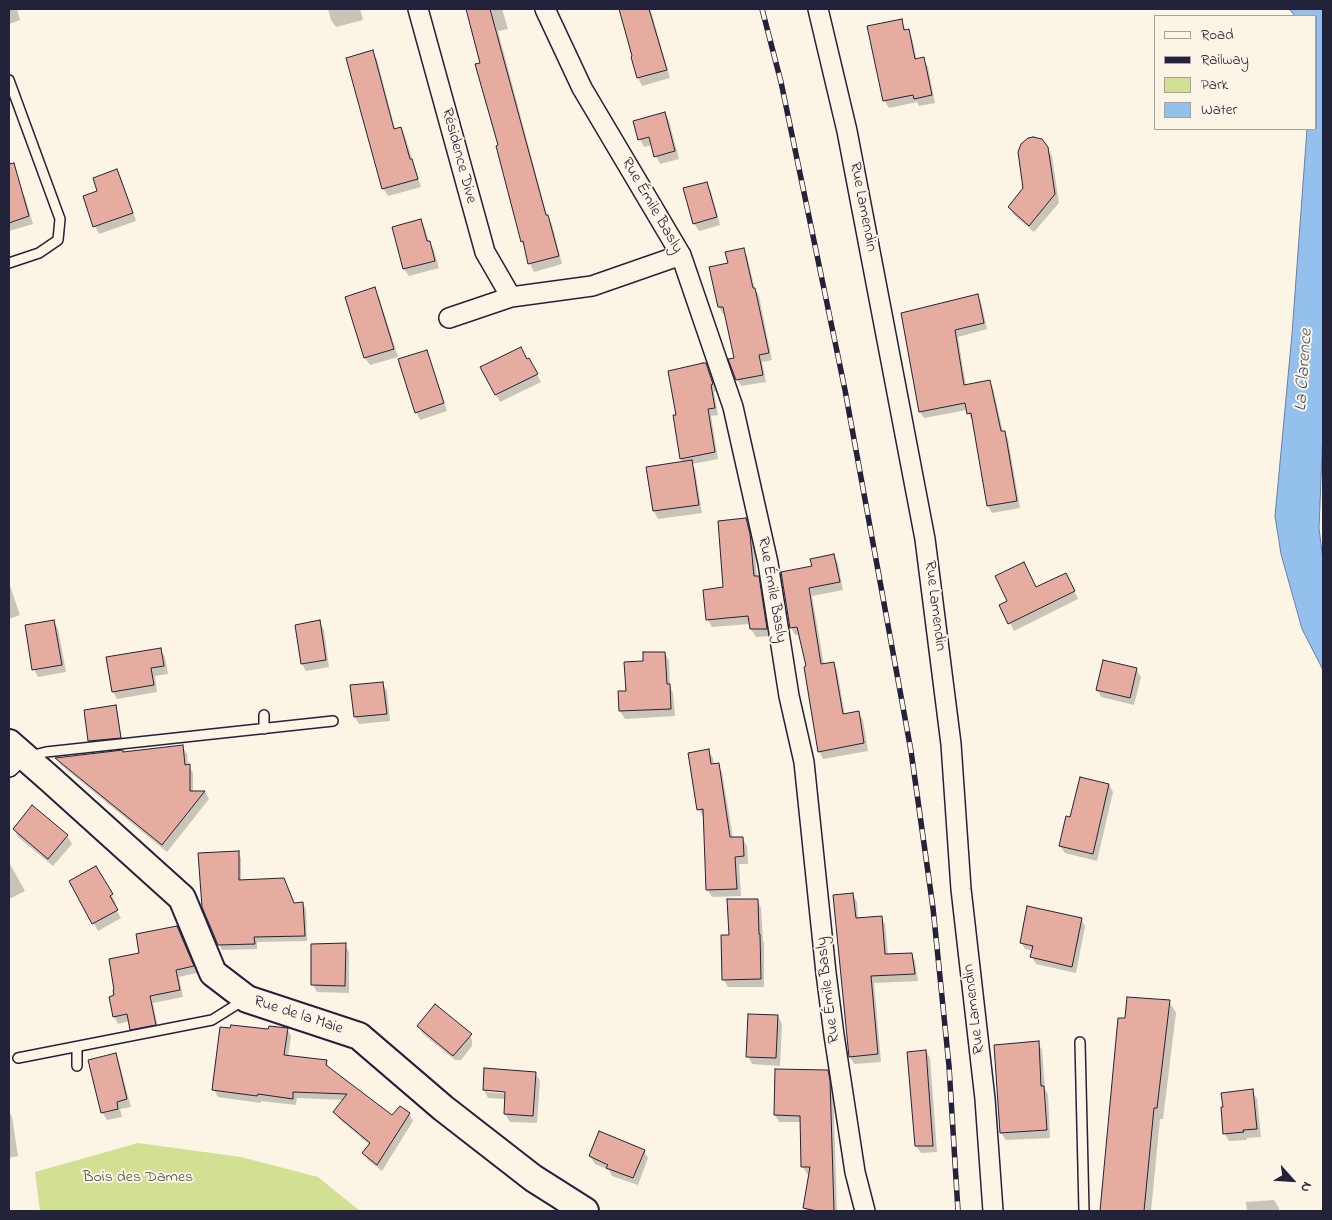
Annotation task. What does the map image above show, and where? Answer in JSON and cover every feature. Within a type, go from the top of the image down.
[{"type":"street","name":"Résidence Dive","points":[[418,9],[485,252],[511,298]]},
{"type":"street","name":"Rue Émile Basly","points":[[545,9],[582,88],[681,255],[733,407],[768,563],[789,696],[804,762],[834,1035],[855,1172],[865,1211]]},
{"type":"street","name":"Rue Lamendin","points":[[818,9],[847,131],[925,539],[951,744],[961,889],[985,1099],[993,1211]]},
{"type":"street","points":[[449,318],[511,298],[592,286],[681,255]]},
{"type":"street","name":"Rue de la Maie","points":[[16,755],[182,898],[213,973],[247,999],[359,1036],[443,1108],[525,1172],[585,1211]]},
{"type":"lane","points":[[9,80],[60,219],[58,240],[39,253],[9,263]]},
{"type":"lane","points":[[264,716],[264,729]]},
{"type":"lane","points":[[16,755],[333,721]]},
{"type":"lane","points":[[18,1058],[212,1020],[247,999]]},
{"type":"lane","points":[[1080,1042],[1084,1211]]},
{"type":"lane","points":[[77,1047],[77,1066]]},
{"type":"green space","name":"Bois des Dames","points":[[138,1143],[241,1157],[318,1177],[360,1211],[40,1211],[35,1172]]},
{"type":"water","name":"La Clarence","points":[[1289,9],[1323,9],[1323,430],[1319,528],[1323,560],[1323,670],[1302,629],[1281,554],[1275,516],[1292,334],[1307,130],[1317,130],[1317,15],[1294,15]]},
{"type":"building","points":[[466,9],[490,9],[559,256],[528,264],[475,64],[480,63]]},
{"type":"building","points":[[619,9],[649,9],[667,70],[637,78]]},
{"type":"building","points":[[902,19],[904,30],[909,29],[915,59],[924,57],[932,95],[914,99],[913,95],[883,101],[867,26]]},
{"type":"building","points":[[373,50],[394,129],[401,127],[418,179],[382,189],[346,58]]},
{"type":"building","points":[[665,112],[675,151],[654,157],[649,137],[638,140],[633,121]]},
{"type":"building","points":[[1028,138],[1042,139],[1048,147],[1055,194],[1029,226],[1008,207],[1023,188],[1018,152],[1021,144]]},
{"type":"building","points":[[14,163],[29,216],[9,223],[9,164]]},
{"type":"building","points":[[117,169],[133,213],[93,227],[83,196],[97,191],[93,178]]},
{"type":"building","points":[[707,182],[717,217],[693,224],[683,188]]},
{"type":"building","points":[[421,219],[427,241],[430,241],[435,261],[403,269],[392,227]]},
{"type":"building","points":[[744,248],[769,353],[759,355],[763,375],[736,380],[728,359],[734,358],[723,307],[718,307],[709,267],[728,263],[725,252]]},
{"type":"building","points":[[375,287],[394,349],[364,358],[345,297]]},
{"type":"building","points":[[978,294],[984,323],[955,330],[964,385],[990,380],[1001,431],[1005,431],[1017,501],[987,506],[971,413],[967,414],[965,403],[919,412],[901,313]]},
{"type":"building","points":[[521,347],[538,374],[495,395],[480,367]]},
{"type":"building","points":[[427,350],[444,403],[415,413],[398,359]]},
{"type":"building","points":[[706,363],[713,384],[711,385],[715,408],[708,409],[715,452],[680,459],[673,415],[676,415],[668,371]]},
{"type":"building","points":[[692,460],[699,505],[653,511],[646,467]]},
{"type":"building","points":[[746,518],[750,534],[754,576],[759,576],[767,629],[750,629],[748,616],[706,620],[703,590],[723,587],[718,521]]},
{"type":"building","points":[[834,554],[840,582],[809,588],[821,664],[834,662],[843,714],[859,711],[864,743],[818,752],[804,667],[806,666],[797,627],[790,628],[781,572],[812,566],[810,559]]},
{"type":"building","points":[[1024,562],[1036,587],[1066,573],[1075,591],[1008,624],[999,605],[1007,601],[995,576]]},
{"type":"building","points":[[54,620],[62,665],[32,670],[25,625]]},
{"type":"building","points":[[320,620],[326,660],[301,664],[295,625]]},
{"type":"building","points":[[161,648],[164,666],[151,668],[154,685],[112,692],[106,657]]},
{"type":"building","points":[[643,652],[665,652],[667,684],[670,684],[671,709],[619,711],[618,691],[626,691],[624,662],[643,661]]},
{"type":"building","points":[[1103,660],[1137,668],[1130,698],[1096,690]]},
{"type":"building","points":[[383,682],[387,714],[354,717],[350,685]]},
{"type":"building","points":[[116,705],[121,738],[88,741],[84,710]]},
{"type":"building","points":[[183,745],[185,765],[190,764],[190,791],[205,791],[162,845],[55,758],[123,750],[123,752]]},
{"type":"building","points":[[709,749],[711,764],[719,763],[730,837],[743,837],[744,856],[735,857],[737,889],[706,890],[703,809],[697,810],[688,753]]},
{"type":"building","points":[[1080,777],[1109,784],[1093,854],[1059,846],[1066,816],[1070,817]]},
{"type":"building","points":[[32,805],[68,835],[48,859],[13,829]]},
{"type":"building","points":[[239,851],[239,880],[284,878],[294,903],[303,902],[305,936],[254,937],[255,944],[218,945],[202,907],[198,853]]},
{"type":"building","points":[[96,866],[113,894],[110,896],[118,910],[92,924],[69,881]]},
{"type":"building","points":[[853,893],[856,918],[882,916],[885,954],[912,953],[915,974],[871,976],[878,1054],[849,1057],[833,895]]},
{"type":"building","points":[[727,899],[758,899],[761,979],[722,980],[721,935],[729,935]]},
{"type":"building","points":[[1027,906],[1082,918],[1072,967],[1030,957],[1033,946],[1020,943]]},
{"type":"building","points":[[177,926],[194,966],[176,970],[180,990],[150,996],[156,1025],[130,1030],[127,1014],[113,1017],[109,997],[114,995],[114,990],[109,959],[139,953],[136,934]]},
{"type":"building","points":[[346,943],[345,986],[311,985],[311,944]]},
{"type":"building","points":[[1127,997],[1170,1000],[1157,1108],[1154,1108],[1144,1211],[1100,1211],[1118,1018],[1125,1018]]},
{"type":"building","points":[[435,1004],[472,1034],[453,1056],[417,1026]]},
{"type":"building","points":[[748,1014],[778,1015],[776,1058],[746,1057]]},
{"type":"building","points":[[231,1025],[268,1029],[269,1026],[288,1028],[284,1055],[327,1060],[326,1065],[392,1115],[400,1106],[410,1113],[377,1165],[362,1153],[370,1143],[333,1112],[347,1094],[293,1092],[293,1099],[212,1090],[220,1027],[230,1028]]},
{"type":"building","points":[[1039,1041],[1041,1086],[1044,1086],[1047,1130],[1000,1133],[994,1045]]},
{"type":"building","points":[[926,1050],[933,1146],[915,1146],[907,1052]]},
{"type":"building","points":[[116,1053],[127,1099],[117,1102],[118,1109],[101,1113],[88,1060]]},
{"type":"building","points":[[484,1068],[536,1072],[533,1116],[504,1114],[505,1092],[483,1090]]},
{"type":"building","points":[[775,1069],[828,1070],[830,1080],[834,1211],[817,1211],[803,1208],[810,1167],[801,1167],[800,1116],[774,1115]]},
{"type":"building","points":[[1253,1089],[1257,1129],[1223,1134],[1221,1093]]},
{"type":"building","points":[[599,1131],[645,1150],[633,1178],[606,1168],[608,1165],[589,1156]]},
{"type":"railway","points":[[762,9],[781,82],[845,390],[911,751],[933,908],[949,1066],[958,1211]]}]
